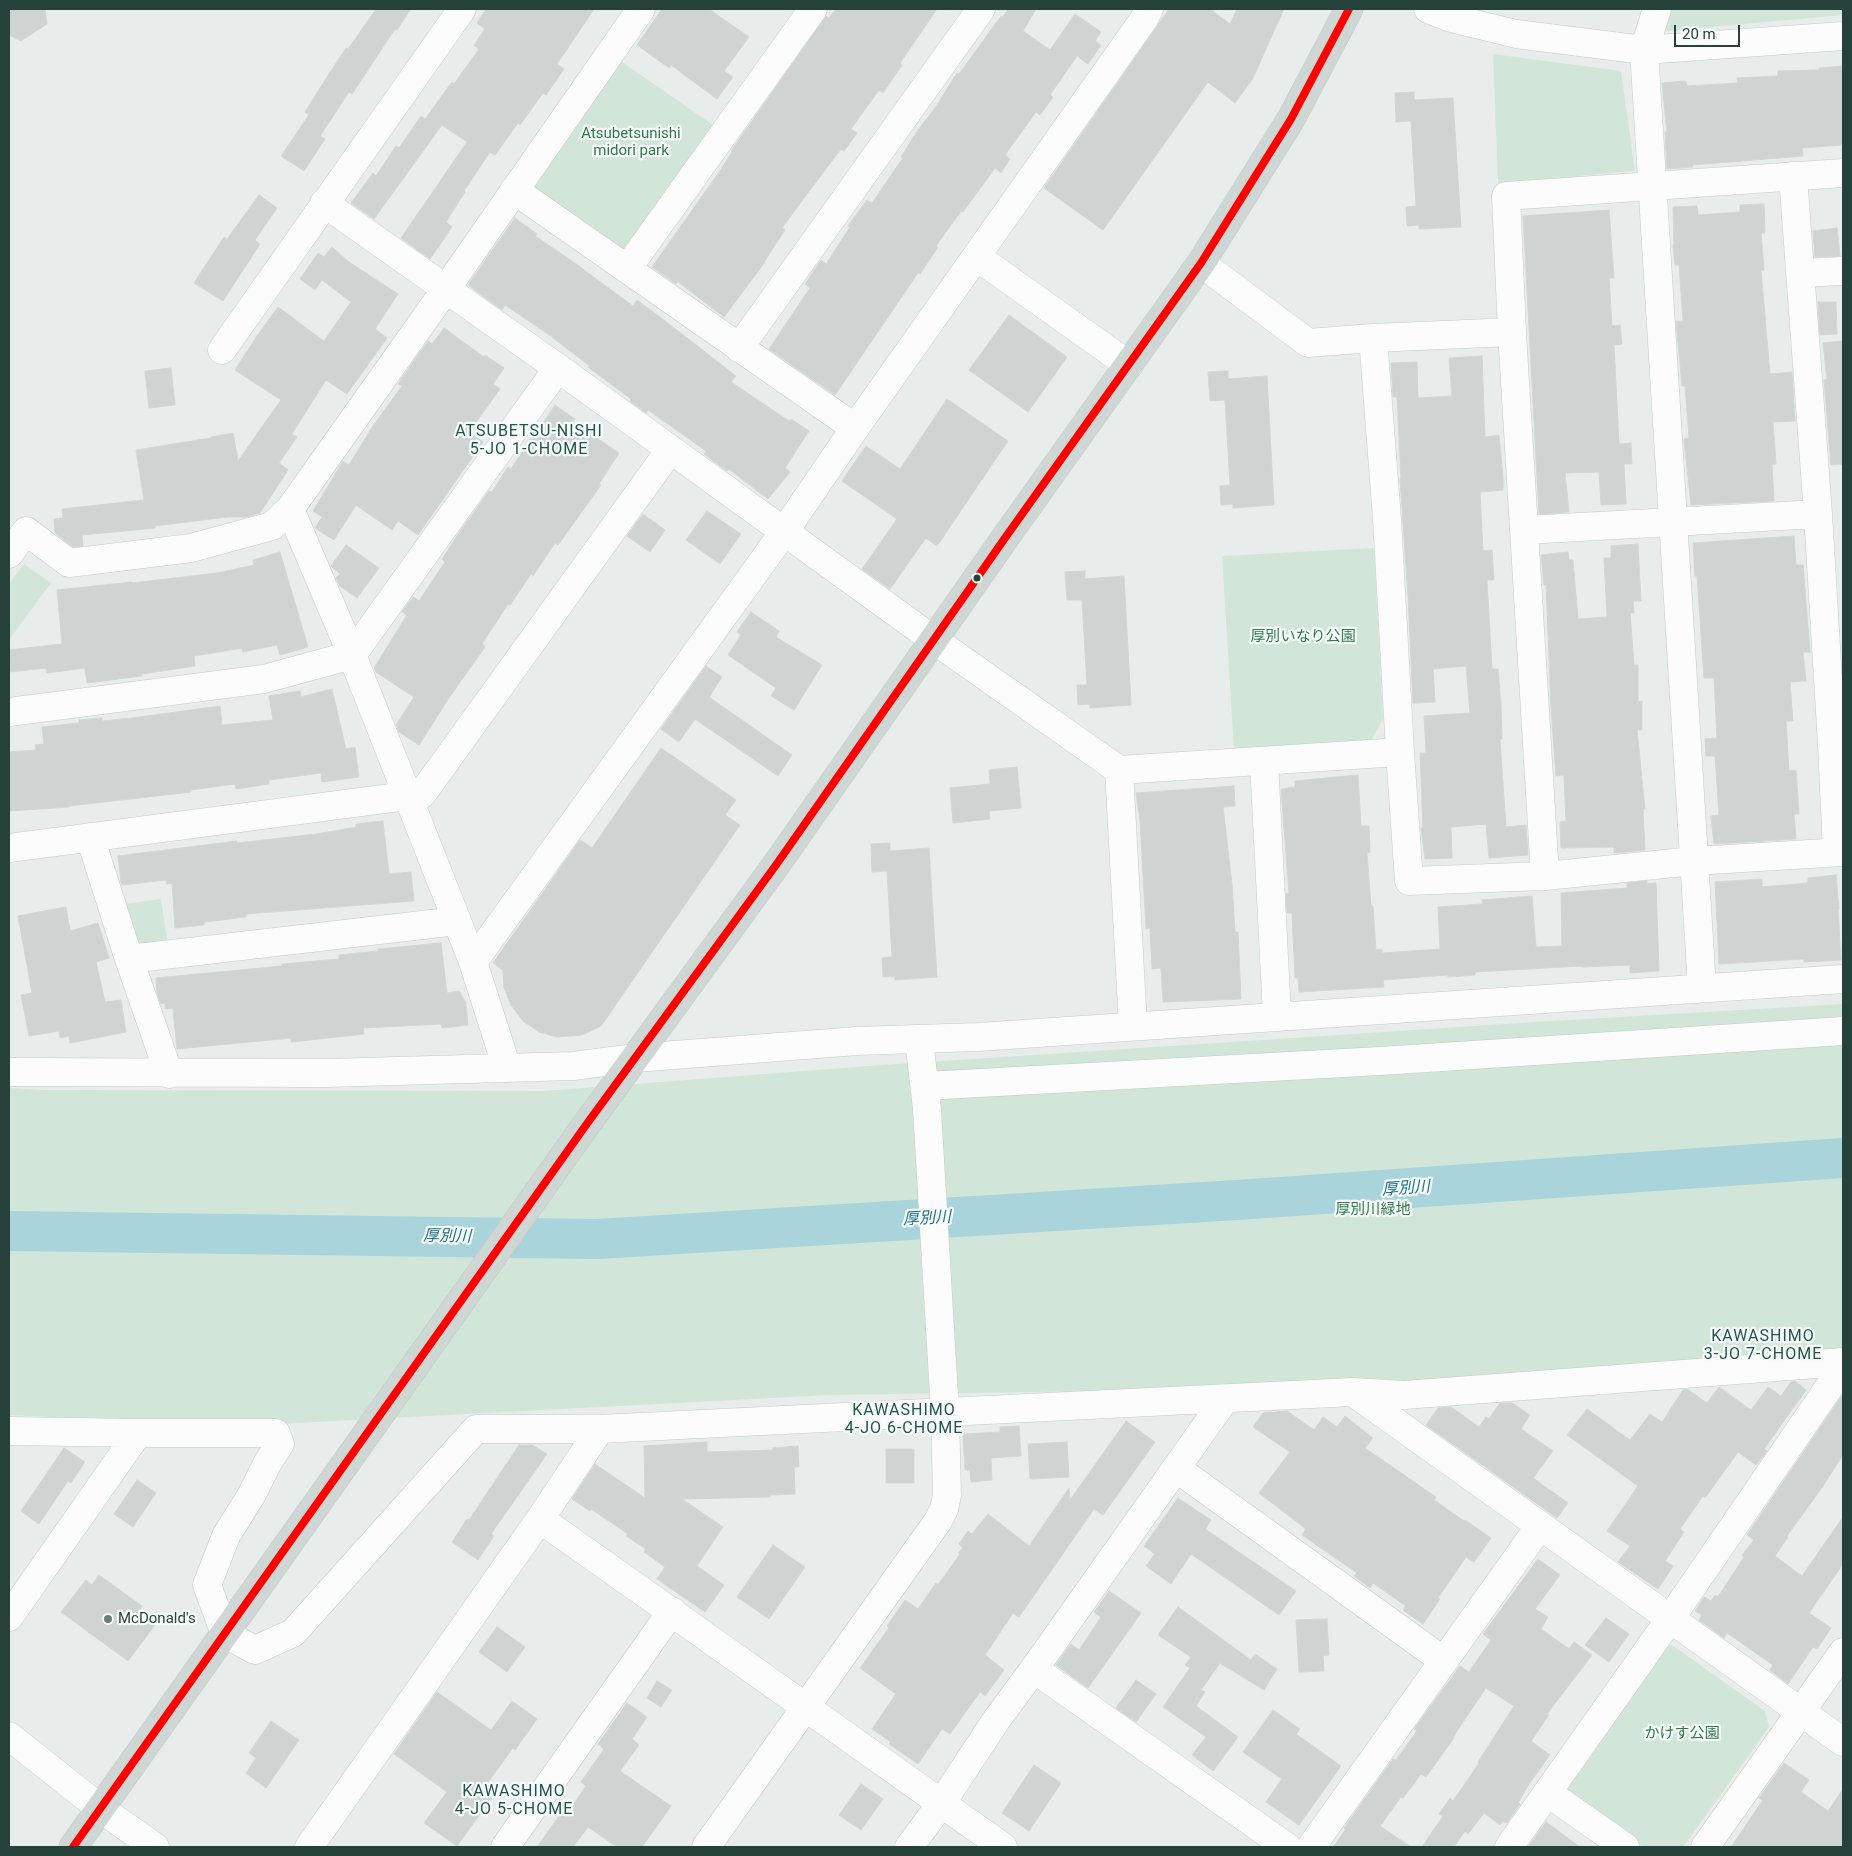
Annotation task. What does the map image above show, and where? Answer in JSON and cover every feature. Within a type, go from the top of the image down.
[{"type":"main road","points":[[73,1847],[586,1125],[782,857],[1200,264],[1291,119],[1350,9]]},
{"type":"street","points":[[222,350],[462,9]]},
{"type":"street","points":[[9,554],[26,531],[69,563],[191,548],[272,526],[290,509],[641,9]]},
{"type":"street","points":[[627,269],[813,9]]},
{"type":"street","points":[[739,348],[981,9]]},
{"type":"street","points":[[1428,9],[1451,18],[1516,34],[1644,50],[1843,36]]},
{"type":"street","points":[[1657,9],[1644,50],[1702,988]]},
{"type":"street","points":[[473,962],[784,532],[977,256],[1139,12]]},
{"type":"street","points":[[1545,876],[1512,332],[1506,196],[1843,172]]},
{"type":"street","points":[[1373,338],[1387,519],[1409,881],[1545,876],[1694,861],[1840,852],[1838,745],[1818,514],[1793,176]]},
{"type":"street","points":[[514,190],[855,428]]},
{"type":"street","points":[[324,203],[558,368],[934,640],[1119,770],[1400,752]]},
{"type":"street","points":[[977,256],[1129,365]]},
{"type":"street","points":[[1200,264],[1308,343],[1512,332]]},
{"type":"street","points":[[1801,273],[1843,271]]},
{"type":"street","points":[[9,712],[264,679],[352,655],[558,368]]},
{"type":"street","points":[[9,848],[422,794],[670,450]]},
{"type":"street","points":[[290,509],[352,655],[457,920],[473,962],[507,1068]]},
{"type":"street","points":[[1525,530],[1818,514]]},
{"type":"street","points":[[1264,761],[1277,1016]]},
{"type":"street","points":[[1119,770],[1133,1026]]},
{"type":"street","points":[[90,837],[129,959],[169,1074]]},
{"type":"street","points":[[129,959],[457,920]]},
{"type":"street","points":[[9,1072],[327,1074],[573,1066],[636,1058],[857,1041],[919,1040],[1843,979]]},
{"type":"street","points":[[926,1097],[1380,1061],[1843,1031]]},
{"type":"street","points":[[706,1847],[807,1708],[938,1521],[944,1509],[947,1495],[945,1413],[926,1097],[919,1040]]},
{"type":"street","points":[[9,1431],[276,1433],[280,1444],[226,1536],[207,1585],[224,1634],[256,1650],[292,1633],[476,1429],[600,1430],[1352,1392],[1404,1395],[1843,1362]]},
{"type":"street","points":[[1509,1847],[1670,1619],[1843,1367]]},
{"type":"street","points":[[1352,1392],[1843,1742]]},
{"type":"street","points":[[909,1847],[941,1804],[997,1719],[1225,1399]]},
{"type":"street","points":[[309,1847],[540,1519],[600,1430]]},
{"type":"street","points":[[9,1617],[138,1433]]},
{"type":"street","points":[[1176,1468],[1444,1661]]},
{"type":"street","points":[[540,1519],[1004,1847]]},
{"type":"street","points":[[1311,1847],[1540,1526]]},
{"type":"street","points":[[505,1847],[672,1612]]},
{"type":"street","points":[[1705,1847],[1843,1652]]},
{"type":"street","points":[[1034,1669],[1287,1847]]},
{"type":"street","points":[[9,1736],[101,1808],[155,1847]]},
{"type":"street","points":[[1548,1794],[1625,1847]]},
{"type":"green space","points":[[1662,9],[1843,9],[1843,15],[1667,31],[1659,17]]},
{"type":"green space","points":[[1493,54],[1621,71],[1635,171],[1498,183]]},
{"type":"green space","name":"Atsubetsunishi midori park","points":[[619,60],[716,127],[621,255],[527,188]]},
{"type":"green space","name":"厚別いなり公園","points":[[1374,548],[1383,719],[1370,742],[1234,751],[1222,556]]},
{"type":"green space","points":[[24,564],[51,583],[9,640],[9,584]]},
{"type":"green space","points":[[161,899],[168,946],[140,950],[118,905]]},
{"type":"green space","name":"厚別川緑地","points":[[1843,1004],[1843,1352],[1379,1387],[829,1395],[238,1426],[9,1415],[9,1088],[44,1090],[544,1091],[882,1065],[1535,1022]]},
{"type":"green space","name":"かけす公園","points":[[1672,1645],[1765,1711],[1769,1727],[1683,1847],[1643,1847],[1567,1793],[1564,1785],[1662,1646]]},
{"type":"building","points":[[9,9],[45,9],[47,24],[21,41],[9,35]]},
{"type":"building","points":[[376,9],[411,9],[397,30],[395,29],[352,94],[349,92],[320,136],[325,139],[304,171],[281,156],[309,115],[305,112],[327,77],[346,48],[348,49]]},
{"type":"building","points":[[486,9],[594,9],[557,64],[564,69],[546,95],[543,93],[495,155],[490,152],[464,191],[446,222],[452,227],[430,259],[401,238],[467,142],[442,125],[374,219],[351,203],[373,173],[376,176],[396,146],[399,148],[421,116],[425,119],[452,82],[454,84],[479,49],[474,45],[485,29],[477,23]]},
{"type":"building","points":[[662,9],[709,9],[749,37],[724,71],[733,77],[717,99],[671,65],[669,68],[637,45]]},
{"type":"building","points":[[836,9],[937,9],[900,63],[902,65],[883,93],[879,90],[851,129],[857,133],[844,151],[841,149],[782,228],[785,230],[765,262],[724,317],[677,281],[676,284],[652,267],[826,16],[829,18]]},
{"type":"building","points":[[1008,9],[1036,9],[1023,31],[1050,50],[1075,14],[1101,32],[1095,41],[1101,45],[1088,64],[1077,56],[1050,95],[1053,97],[1040,115],[1036,112],[1005,155],[1010,159],[1001,173],[995,168],[963,212],[961,211],[936,246],[938,247],[920,274],[918,273],[835,395],[769,349],[810,288],[805,284],[821,260],[826,264],[850,227],[848,226],[867,200],[872,203],[957,73],[959,74]]},
{"type":"building","points":[[1169,9],[1210,9],[1230,24],[1237,9],[1284,9],[1252,80],[1235,103],[1208,82],[1103,230],[1044,188]]},
{"type":"building","points":[[1843,66],[1843,145],[1802,148],[1803,156],[1692,165],[1693,167],[1667,169],[1665,132],[1667,132],[1662,83],[1686,81],[1687,86],[1738,83],[1737,78],[1778,76],[1778,71],[1819,70],[1819,68]]},
{"type":"building","points":[[1414,92],[1414,100],[1453,98],[1461,227],[1419,229],[1419,225],[1407,226],[1406,207],[1416,206],[1411,121],[1396,122],[1395,93]]},
{"type":"building","points":[[259,195],[277,208],[255,240],[260,244],[223,301],[194,283],[224,237],[227,239]]},
{"type":"building","points":[[1764,204],[1765,233],[1761,233],[1764,270],[1761,270],[1770,374],[1792,372],[1795,421],[1773,422],[1776,464],[1772,464],[1774,501],[1691,505],[1684,439],[1689,438],[1685,386],[1682,386],[1676,321],[1683,321],[1679,265],[1675,265],[1673,245],[1673,207],[1697,206],[1698,215],[1740,212],[1740,205]]},
{"type":"building","points":[[1609,210],[1614,278],[1609,278],[1612,326],[1620,325],[1622,344],[1614,345],[1619,444],[1631,443],[1632,464],[1624,464],[1626,504],[1601,505],[1599,472],[1565,473],[1569,512],[1539,514],[1523,216]]},
{"type":"building","points":[[515,218],[537,234],[535,236],[633,306],[637,300],[660,317],[736,376],[731,382],[789,421],[791,419],[809,431],[785,468],[790,472],[768,499],[729,469],[727,471],[704,454],[706,451],[648,410],[646,413],[630,401],[631,399],[588,367],[590,366],[545,332],[505,305],[502,310],[468,285]]},
{"type":"building","points":[[1837,228],[1840,256],[1815,257],[1813,231]]},
{"type":"building","points":[[332,247],[349,262],[398,294],[375,329],[387,338],[347,394],[326,380],[292,434],[297,437],[279,463],[288,470],[260,513],[246,517],[227,517],[155,526],[155,528],[82,535],[83,546],[73,547],[55,533],[54,519],[63,518],[62,509],[144,500],[136,450],[233,433],[238,461],[281,400],[235,370],[257,336],[278,307],[324,341],[351,302],[322,280],[315,290],[300,279],[318,253],[324,257]]},
{"type":"building","points":[[1818,302],[1836,302],[1837,334],[1820,335]]},
{"type":"building","points":[[1009,315],[1067,357],[1028,412],[969,370]]},
{"type":"building","points":[[444,328],[484,357],[485,355],[504,368],[493,384],[500,389],[469,432],[483,442],[418,535],[398,521],[392,530],[356,505],[334,540],[315,528],[322,517],[313,511],[343,461],[349,465],[373,426],[402,386],[398,384],[428,341],[432,344]]},
{"type":"building","points":[[1843,341],[1843,464],[1831,465],[1824,380],[1827,380],[1823,343]]},
{"type":"building","points":[[1482,356],[1485,437],[1499,435],[1503,477],[1503,490],[1480,492],[1483,551],[1492,550],[1494,580],[1487,580],[1492,669],[1498,669],[1501,704],[1502,739],[1500,739],[1506,827],[1526,825],[1528,855],[1489,858],[1486,824],[1451,827],[1452,858],[1425,859],[1421,828],[1423,828],[1420,753],[1426,753],[1424,716],[1470,713],[1466,666],[1433,669],[1435,702],[1413,703],[1397,397],[1393,397],[1391,363],[1417,362],[1418,398],[1452,396],[1449,358]]},
{"type":"building","points":[[171,368],[175,405],[149,408],[145,371]]},
{"type":"building","points":[[1228,371],[1228,379],[1267,376],[1274,505],[1233,508],[1233,504],[1221,505],[1220,486],[1230,485],[1225,400],[1210,401],[1208,372]]},
{"type":"building","points":[[947,399],[1008,441],[937,546],[926,538],[890,589],[862,569],[897,519],[842,481],[866,446],[900,469]]},
{"type":"building","points":[[555,405],[575,419],[573,422],[619,453],[599,484],[601,485],[558,545],[555,543],[533,576],[531,574],[510,605],[508,604],[482,644],[485,647],[419,745],[399,732],[396,725],[414,697],[376,672],[374,668],[407,615],[402,612],[413,597],[419,601],[445,562],[442,559],[459,533],[489,491],[492,492],[508,467],[511,469]]},
{"type":"building","points":[[707,511],[741,534],[720,564],[686,540]]},
{"type":"building","points":[[643,514],[665,530],[650,552],[627,536]]},
{"type":"building","points":[[1794,536],[1796,565],[1803,565],[1810,652],[1803,652],[1806,681],[1790,682],[1793,721],[1786,721],[1789,771],[1796,770],[1799,814],[1794,814],[1796,839],[1714,844],[1711,816],[1719,815],[1715,756],[1706,756],[1705,739],[1717,738],[1714,678],[1704,678],[1693,543]]},
{"type":"building","points":[[1638,544],[1641,601],[1633,601],[1634,613],[1630,613],[1634,665],[1638,665],[1638,702],[1642,701],[1642,730],[1637,730],[1645,809],[1643,809],[1645,850],[1614,853],[1614,847],[1561,848],[1560,822],[1566,821],[1564,775],[1556,776],[1546,584],[1544,585],[1541,555],[1568,552],[1569,560],[1573,560],[1578,619],[1607,617],[1604,558],[1611,558],[1611,546]]},
{"type":"building","points":[[346,545],[379,568],[357,598],[340,586],[336,578],[340,574],[331,566]]},
{"type":"building","points":[[280,552],[308,647],[280,655],[277,645],[243,652],[242,648],[194,656],[195,666],[142,674],[142,676],[87,683],[85,668],[47,673],[46,668],[9,672],[9,650],[62,644],[57,590],[217,573],[254,565],[253,560]]},
{"type":"building","points":[[1085,571],[1085,579],[1124,576],[1131,705],[1090,708],[1090,704],[1078,705],[1077,685],[1087,685],[1082,600],[1067,600],[1065,572]]},
{"type":"building","points":[[751,612],[779,631],[776,637],[822,665],[794,710],[771,696],[776,688],[728,655],[741,635],[737,632]]},
{"type":"building","points":[[706,666],[722,677],[709,697],[792,755],[778,776],[695,719],[679,742],[661,729]]},
{"type":"building","points":[[332,689],[346,749],[355,747],[359,777],[322,782],[321,773],[269,780],[269,784],[236,789],[235,784],[191,790],[191,792],[69,807],[9,811],[9,752],[36,750],[35,745],[44,744],[42,727],[79,723],[79,720],[102,718],[102,721],[220,706],[222,725],[273,720],[269,696],[300,691],[301,697]]},
{"type":"building","points":[[661,748],[736,800],[725,815],[740,825],[601,1026],[582,1035],[557,1037],[539,1032],[523,1021],[511,1005],[504,988],[503,970],[493,963],[580,840],[592,848]]},
{"type":"building","points":[[1017,767],[1021,808],[989,811],[990,819],[953,823],[950,788],[990,784],[989,770]]},
{"type":"building","points":[[1358,775],[1361,826],[1369,826],[1370,852],[1367,853],[1376,950],[1382,949],[1382,953],[1440,949],[1438,907],[1483,904],[1482,900],[1532,896],[1536,947],[1562,946],[1561,893],[1627,888],[1627,883],[1647,881],[1647,884],[1656,883],[1659,971],[1630,973],[1630,965],[1475,972],[1475,975],[1383,980],[1384,987],[1299,992],[1298,978],[1295,978],[1292,913],[1287,913],[1286,894],[1289,893],[1281,789],[1295,787],[1295,781]]},
{"type":"building","points":[[1234,786],[1235,806],[1223,807],[1232,884],[1235,932],[1238,932],[1241,999],[1163,1002],[1161,968],[1152,969],[1150,928],[1146,929],[1140,820],[1136,793]]},
{"type":"building","points":[[383,821],[389,874],[411,872],[414,901],[246,914],[246,917],[175,928],[172,883],[167,884],[166,880],[122,885],[121,882],[118,856],[237,841],[237,843],[317,834],[356,827],[356,824]]},
{"type":"building","points":[[890,843],[890,851],[929,848],[937,977],[895,980],[895,976],[883,977],[882,958],[892,957],[887,871],[872,872],[871,844]]},
{"type":"building","points":[[1836,875],[1841,960],[1804,962],[1804,959],[1719,964],[1715,882],[1762,879],[1762,887],[1808,883],[1808,878]]},
{"type":"building","points":[[66,907],[70,931],[98,923],[109,958],[96,962],[105,1002],[121,1000],[126,1032],[70,1043],[69,1036],[60,1038],[59,1031],[29,1036],[21,995],[32,993],[18,916]]},
{"type":"building","points":[[441,943],[447,993],[459,991],[466,1003],[468,1025],[442,1028],[441,1024],[363,1028],[364,1034],[291,1042],[291,1038],[177,1049],[173,1008],[165,1009],[165,1003],[161,1004],[157,993],[156,978],[339,959],[339,955]]},
{"type":"building","points":[[1795,1381],[1806,1390],[1764,1449],[1767,1451],[1756,1465],[1738,1452],[1705,1498],[1703,1496],[1680,1529],[1684,1532],[1665,1561],[1673,1566],[1658,1589],[1618,1562],[1630,1546],[1607,1531],[1638,1486],[1567,1435],[1587,1409],[1630,1440],[1650,1414],[1662,1422],[1683,1390],[1687,1389],[1707,1403],[1719,1387],[1751,1410],[1768,1387],[1781,1396],[1791,1382]]},
{"type":"building","points":[[1843,1394],[1843,1455],[1775,1556],[1802,1576],[1843,1517],[1843,1564],[1809,1613],[1831,1628],[1817,1649],[1813,1647],[1788,1684],[1770,1670],[1773,1665],[1727,1633],[1724,1638],[1699,1620],[1702,1615],[1695,1611],[1704,1597],[1711,1601],[1715,1595],[1718,1597],[1744,1557],[1742,1555],[1754,1540],[1747,1535]]},
{"type":"building","points":[[1500,1403],[1512,1403],[1530,1415],[1521,1429],[1553,1451],[1533,1478],[1568,1503],[1557,1518],[1426,1425],[1438,1408],[1451,1407],[1479,1427],[1486,1417],[1489,1419]]},
{"type":"building","points":[[1287,1411],[1314,1430],[1323,1417],[1337,1427],[1345,1416],[1373,1438],[1365,1448],[1436,1497],[1434,1500],[1491,1538],[1474,1562],[1466,1557],[1423,1624],[1403,1610],[1406,1606],[1373,1583],[1370,1588],[1354,1576],[1357,1573],[1302,1535],[1306,1529],[1259,1493],[1290,1452],[1253,1427],[1263,1413]]},
{"type":"building","points":[[1126,1421],[1155,1442],[1103,1515],[1094,1509],[1019,1617],[1013,1613],[985,1655],[1004,1670],[985,1696],[980,1692],[950,1734],[942,1729],[918,1764],[889,1744],[891,1742],[872,1729],[896,1694],[860,1668],[889,1628],[887,1626],[905,1600],[918,1609],[936,1583],[938,1585],[960,1554],[958,1553],[963,1548],[959,1544],[968,1531],[972,1534],[988,1514],[1029,1546],[1069,1488],[1070,1500]]},
{"type":"building","points":[[1019,1426],[1021,1456],[991,1458],[992,1480],[971,1482],[970,1470],[965,1470],[963,1434],[1000,1432],[1000,1427]]},
{"type":"building","points":[[707,1442],[707,1452],[773,1450],[773,1448],[798,1446],[799,1467],[794,1467],[795,1494],[770,1495],[770,1497],[682,1499],[723,1527],[697,1566],[724,1585],[705,1612],[657,1579],[665,1567],[644,1552],[646,1549],[626,1536],[628,1534],[591,1509],[590,1511],[572,1499],[595,1464],[645,1498],[644,1446]]},
{"type":"building","points":[[1067,1442],[1069,1477],[1030,1479],[1028,1444]]},
{"type":"building","points":[[519,1445],[532,1445],[547,1454],[491,1534],[494,1536],[478,1560],[452,1542]]},
{"type":"building","points":[[64,1448],[85,1462],[71,1483],[68,1481],[39,1524],[21,1511]]},
{"type":"building","points":[[886,1449],[914,1449],[914,1483],[886,1483]]},
{"type":"building","points":[[137,1480],[156,1493],[133,1527],[114,1514]]},
{"type":"building","points":[[1178,1498],[1211,1520],[1205,1529],[1296,1591],[1279,1615],[1191,1554],[1171,1584],[1146,1566],[1155,1554],[1144,1546]]},
{"type":"building","points":[[773,1545],[805,1567],[769,1619],[737,1597]]},
{"type":"building","points":[[1538,1559],[1560,1575],[1535,1609],[1548,1617],[1541,1629],[1569,1649],[1574,1642],[1592,1655],[1547,1714],[1549,1715],[1531,1741],[1550,1755],[1529,1784],[1518,1803],[1520,1804],[1507,1823],[1503,1821],[1500,1825],[1484,1813],[1468,1834],[1465,1831],[1454,1847],[1422,1847],[1443,1816],[1439,1814],[1450,1798],[1453,1801],[1514,1706],[1486,1688],[1426,1777],[1421,1774],[1380,1826],[1411,1847],[1333,1847],[1346,1829],[1344,1828],[1393,1759],[1396,1760],[1417,1731],[1414,1729],[1460,1666],[1469,1672],[1491,1640],[1483,1634]]},
{"type":"building","name":"McDonald's","points":[[99,1575],[142,1606],[137,1613],[155,1625],[128,1661],[61,1612],[86,1580],[92,1585]]},
{"type":"building","points":[[1109,1591],[1141,1613],[1088,1688],[1056,1665],[1071,1644],[1079,1650],[1101,1617],[1094,1612]]},
{"type":"building","points":[[1178,1607],[1251,1660],[1255,1654],[1277,1669],[1264,1690],[1220,1663],[1201,1690],[1205,1692],[1196,1706],[1238,1737],[1213,1771],[1192,1755],[1206,1737],[1163,1707],[1190,1668],[1185,1665],[1191,1657],[1158,1635]]},
{"type":"building","points":[[1606,1618],[1629,1634],[1609,1662],[1585,1645]]},
{"type":"building","points":[[1327,1619],[1329,1655],[1323,1656],[1324,1671],[1299,1672],[1296,1620]]},
{"type":"building","points":[[497,1627],[525,1647],[507,1672],[479,1652]]},
{"type":"building","points":[[1136,1680],[1156,1694],[1136,1722],[1116,1708]]},
{"type":"building","points":[[657,1681],[672,1690],[661,1707],[647,1698]]},
{"type":"building","points":[[437,1692],[491,1730],[512,1701],[537,1719],[515,1750],[513,1748],[486,1785],[496,1792],[457,1846],[424,1823],[447,1792],[394,1754]]},
{"type":"building","points":[[627,1703],[647,1717],[632,1739],[639,1745],[620,1771],[671,1806],[642,1847],[617,1847],[588,1827],[573,1847],[537,1847],[562,1812],[566,1815],[586,1786],[581,1782],[604,1749],[598,1744]]},
{"type":"building","points":[[1273,1710],[1300,1729],[1296,1734],[1341,1766],[1299,1825],[1266,1802],[1282,1779],[1243,1752]]},
{"type":"building","points":[[271,1721],[299,1740],[266,1788],[246,1773],[256,1758],[249,1753]]},
{"type":"building","points":[[1784,1763],[1809,1780],[1801,1792],[1828,1811],[1843,1789],[1843,1847],[1731,1847],[1763,1800],[1759,1798]]},
{"type":"building","points":[[1034,1765],[1061,1783],[1029,1831],[1002,1813]]},
{"type":"building","points":[[861,1784],[883,1799],[861,1830],[839,1815]]},
{"type":"building","points":[[1546,1822],[1580,1847],[1528,1847]]},
{"type":"waterway","name":"厚別川","points":[[9,1231],[597,1239],[1237,1200],[1843,1158]]},
{"type":"transit line","points":[[73,1847],[586,1125],[776,865],[1005,538],[1201,263],[1291,119],[1349,9]]},
{"type":"place","name":"McDonald's","points":[[108,1619]]},
{"type":"district","name":"ATSUBETSU-NISHI 5-JO 1-CHOME","points":[[529,441]]},
{"type":"district","name":"KAWASHIMO 3-JO 7-CHOME","points":[[1763,1346]]},
{"type":"district","name":"KAWASHIMO 4-JO 6-CHOME","points":[[904,1420]]},
{"type":"district","name":"KAWASHIMO 4-JO 5-CHOME","points":[[514,1801]]}]
